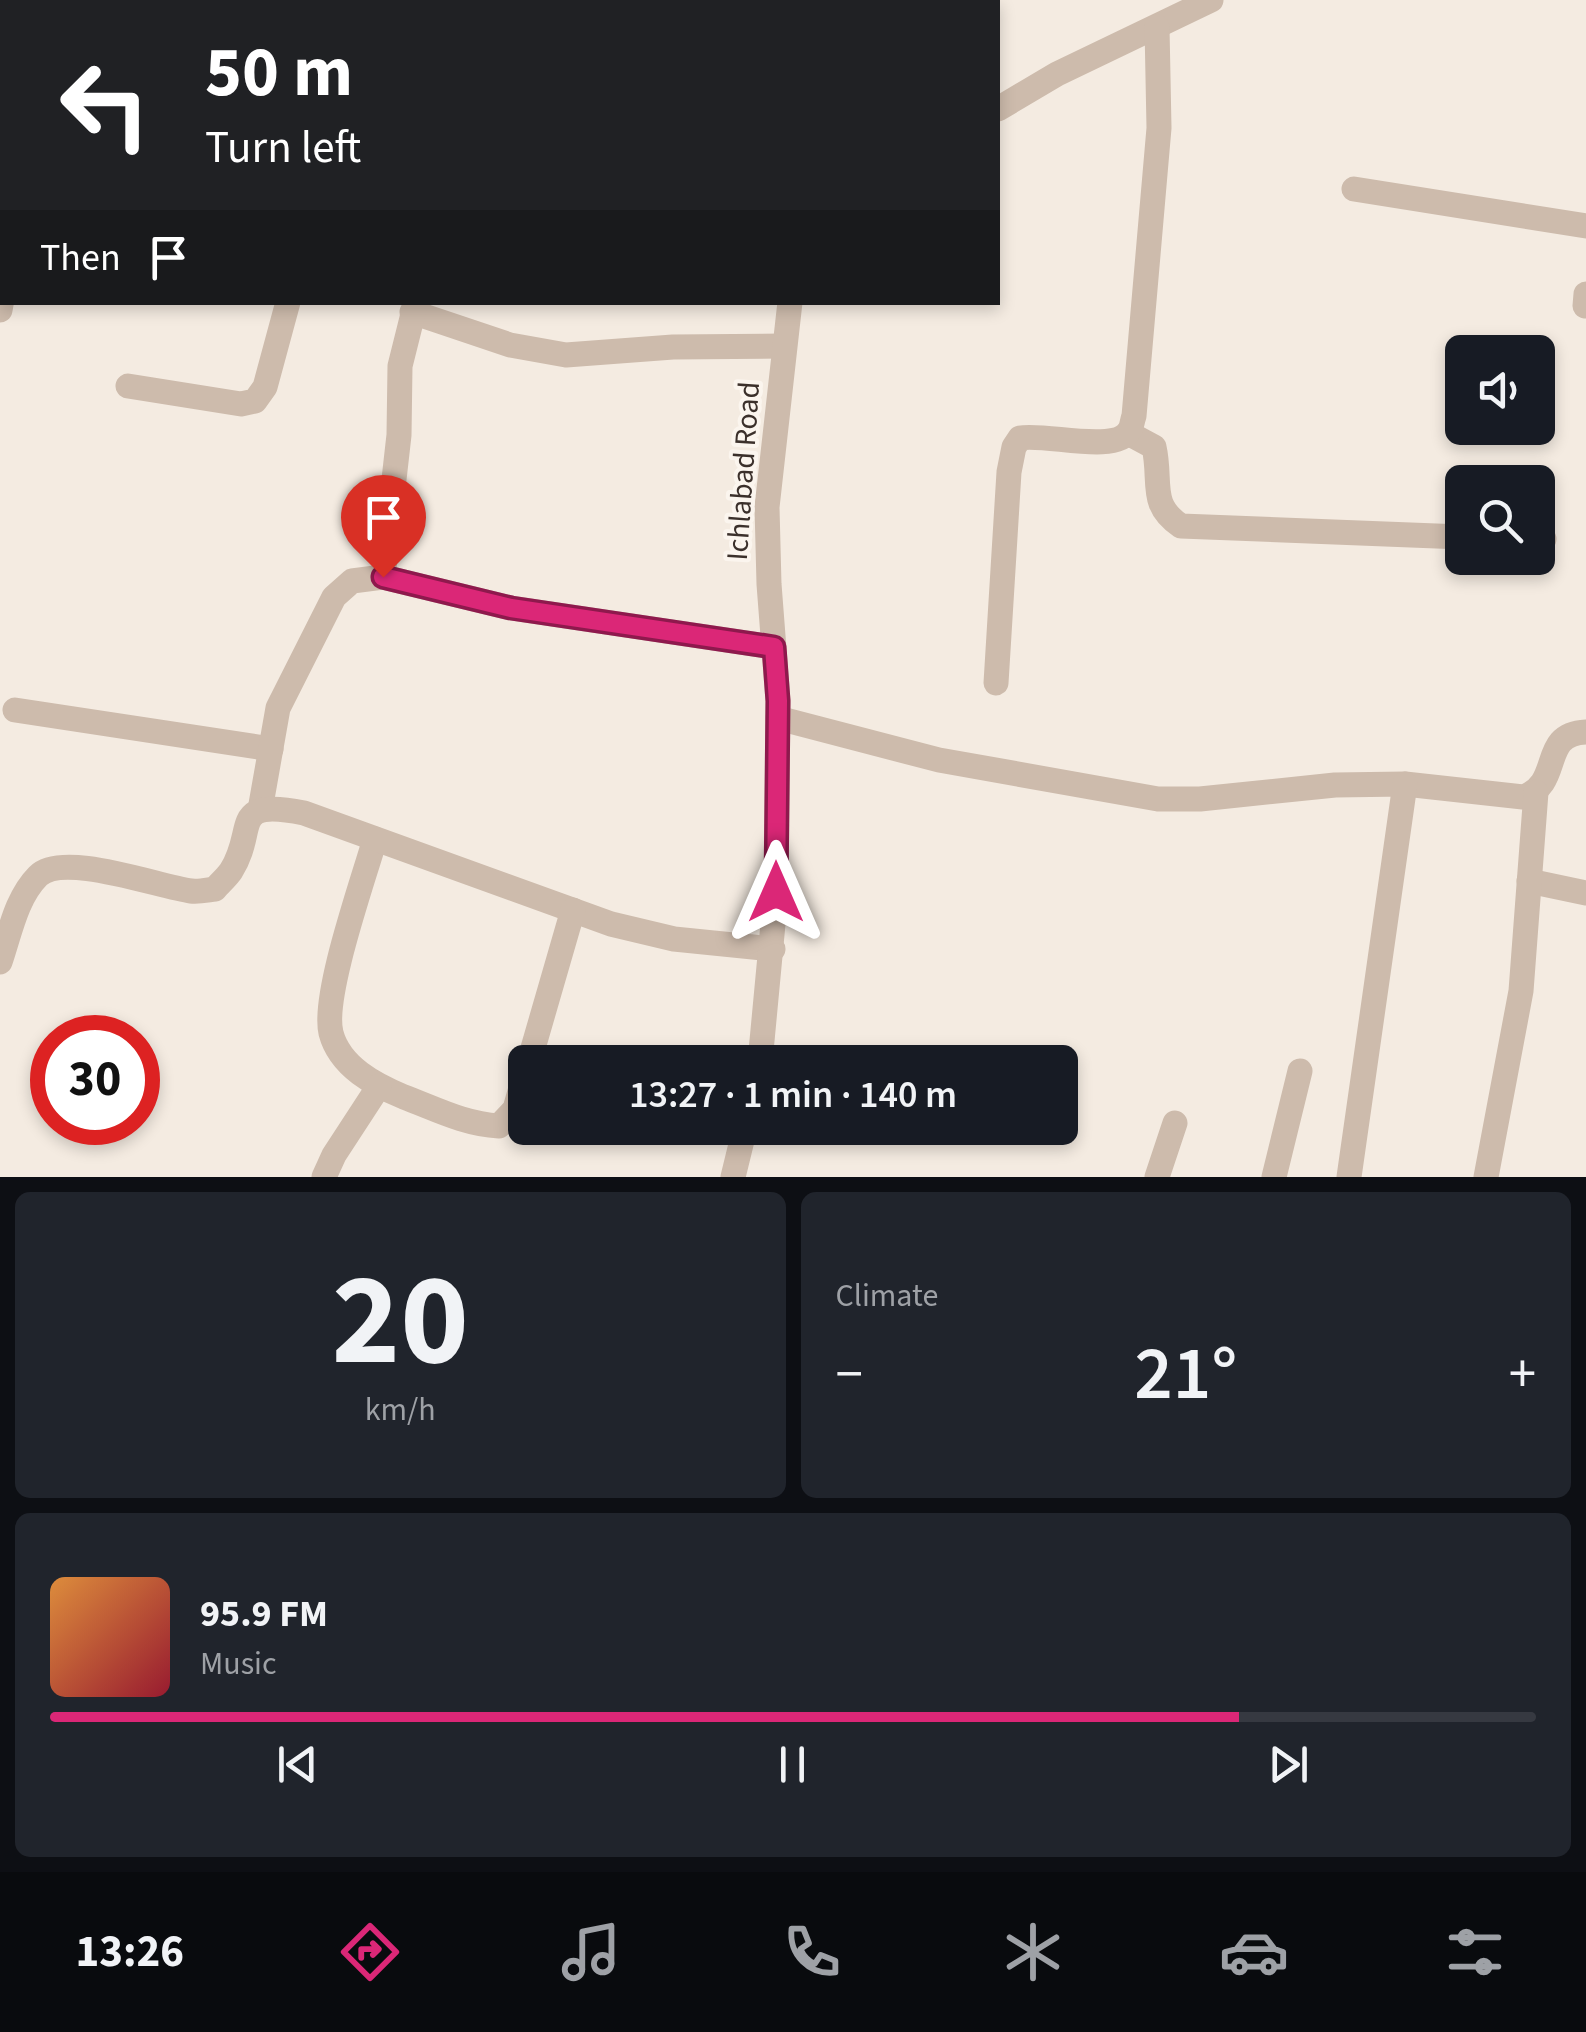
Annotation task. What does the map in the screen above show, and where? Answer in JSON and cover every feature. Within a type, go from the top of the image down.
[{"type":"street","points":[[1000,108],[1057,74],[1211,0]]},
{"type":"street","points":[[996,683],[1009,472],[1014,447],[1020,438],[1032,436],[1118,440],[1128,433],[1134,416],[1159,128],[1157,26]]},
{"type":"street","points":[[1354,189],[1586,226]]},
{"type":"street","points":[[1585,306],[1586,294]]},
{"type":"street","points":[[128,386],[240,404],[255,401],[264,387],[287,305]]},
{"type":"street","name":"Ichlabad Road","points":[[762,1045],[773,949],[778,718],[768,507],[790,305]]},
{"type":"street","points":[[383,577],[399,435],[400,366],[414,307],[510,346],[566,355],[672,347],[784,346]]},
{"type":"street","points":[[1128,433],[1154,447],[1160,506],[1165,515],[1181,526],[1445,536]]},
{"type":"street","points":[[260,810],[278,708],[334,597],[352,581],[383,577],[511,608],[774,647]]},
{"type":"street","points":[[15,710],[271,749]]},
{"type":"street","points":[[778,718],[939,760],[1158,799],[1200,800],[1335,785],[1405,784],[1523,797],[1536,792],[1545,782],[1560,740],[1569,734],[1586,732]]},
{"type":"street","points":[[1348,1177],[1405,784]]},
{"type":"street","points":[[1486,1177],[1517,1018],[1536,792]]},
{"type":"street","points":[[0,962],[22,898],[40,872],[60,868],[120,873],[194,891],[215,889],[232,869],[247,821],[260,810],[277,808],[304,813],[611,924],[674,939],[773,949]]},
{"type":"street","points":[[375,839],[330,999],[332,1034],[347,1062],[379,1086],[473,1124],[498,1126],[508,1116]]},
{"type":"street","points":[[1529,881],[1586,894]]},
{"type":"street","points":[[533,1045],[573,910]]},
{"type":"street","points":[[1274,1177],[1300,1071]]},
{"type":"street","points":[[324,1177],[379,1086]]},
{"type":"street","points":[[1157,1177],[1175,1124]]},
{"type":"street","points":[[732,1177],[740,1145]]},
{"type":"route","points":[[383,577],[511,608],[774,647],[778,701],[776,892]]}]
